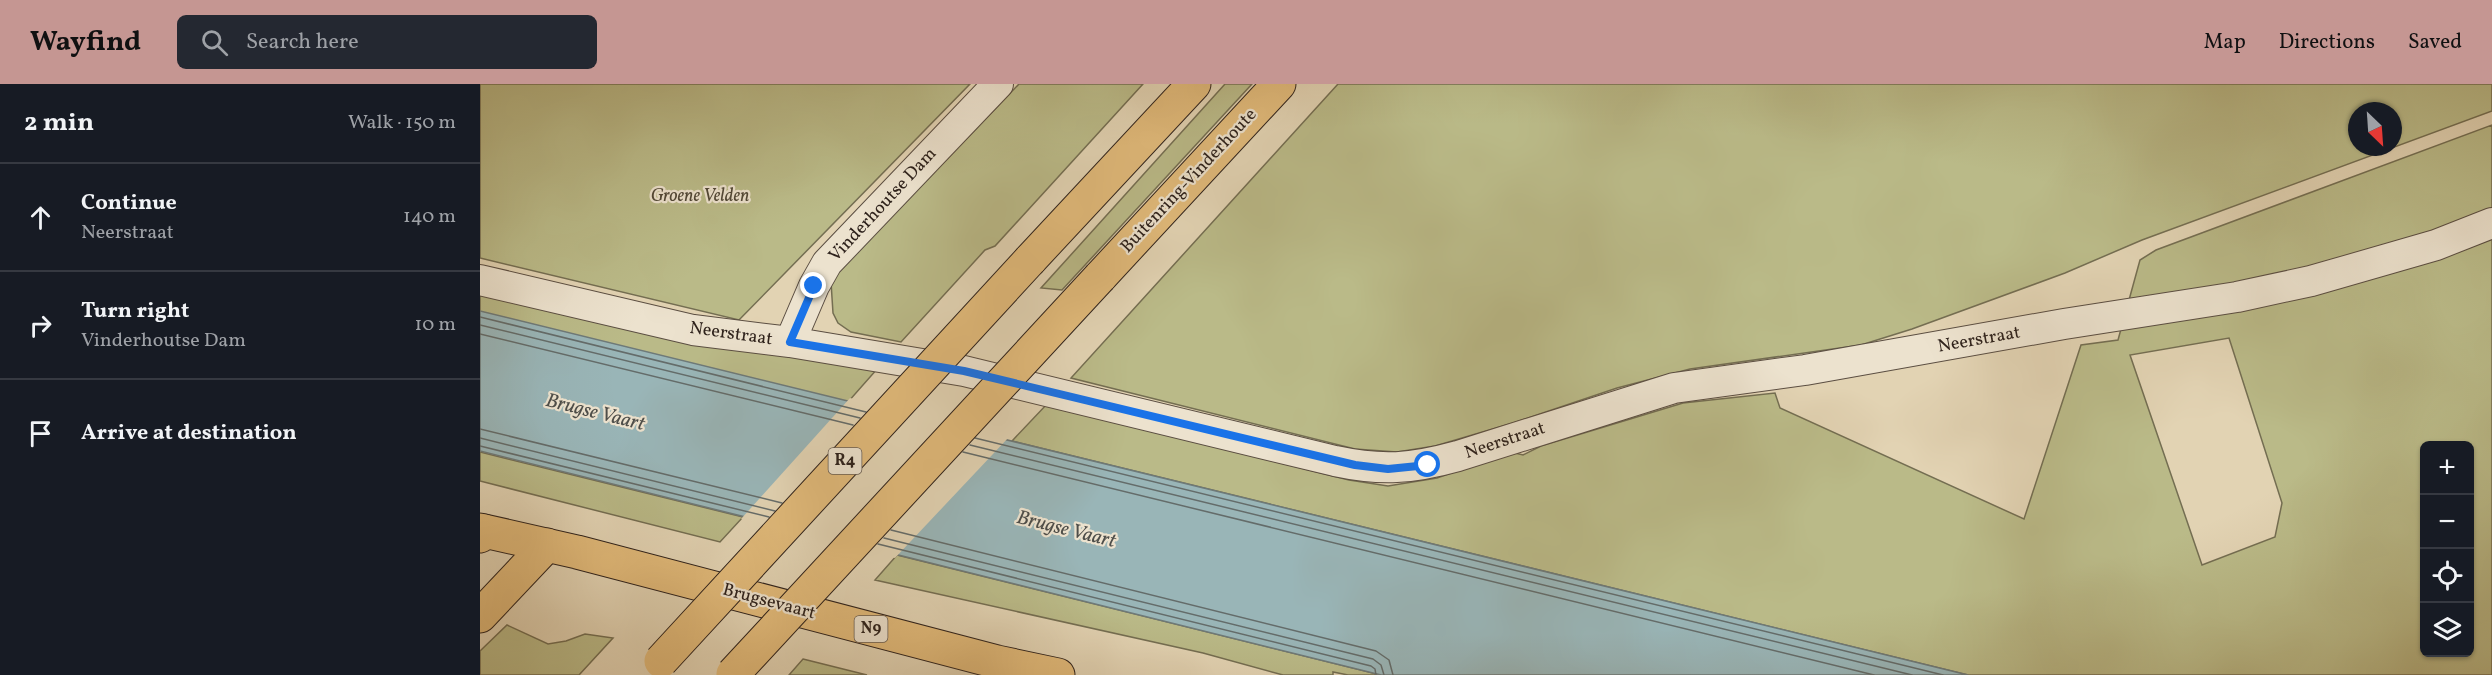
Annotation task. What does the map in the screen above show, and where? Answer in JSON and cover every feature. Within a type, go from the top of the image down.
[{"type":"main road","name":"R4","points":[[654,668],[1194,84]]},
{"type":"main road","name":"Buitenring-Vinderhoute","points":[[733,675],[1279,84]]},
{"type":"main road","name":"Brugsevaart","points":[[481,532],[547,545],[997,662],[1058,675]]},
{"type":"main road","points":[[480,616],[547,545]]},
{"type":"street","name":"Vinderhoutse Dam","points":[[790,342],[814,286],[827,263],[998,84]]},
{"type":"street","name":"Neerstraat","points":[[480,280],[693,330],[790,342],[964,371],[1335,461],[1388,469],[1428,465],[1674,388],[1805,370],[2290,286],[2436,245],[2492,223]]},
{"type":"green space","name":"Groene Velden","points":[[480,84],[970,84],[739,320],[480,258]]},
{"type":"green space","points":[[1019,84],[1143,84],[995,246],[985,250],[901,342],[851,332],[838,323],[833,313],[831,282],[839,268]]},
{"type":"green space","points":[[1225,84],[1252,84],[1062,290],[1041,288]]},
{"type":"green space","points":[[1338,84],[2492,84],[2492,111],[2402,144],[2402,102],[2348,102],[2348,156],[2370,156],[2142,240],[2065,273],[1912,329],[1861,345],[1690,369],[1617,388],[1435,446],[1397,452],[1355,449],[1071,378]]},
{"type":"green space","points":[[2492,125],[2492,675],[1968,675],[1012,441],[1047,404],[1349,480],[1388,486],[1437,478],[1511,452],[1523,455],[1541,446],[1683,403],[1775,393],[1780,408],[2024,519],[2081,345],[2118,340],[2140,260],[2156,250]],"holes":[[[2229,338],[2282,503],[2275,537],[2202,565],[2130,355]]]},
{"type":"green space","points":[[480,294],[878,368],[848,402],[480,312]]},
{"type":"green space","points":[[480,452],[743,517],[720,542],[480,481]]},
{"type":"green space","points":[[897,555],[1381,675],[1348,675],[1333,672],[1333,675],[1283,675],[1203,653],[875,580]]},
{"type":"green space","points":[[507,625],[548,644],[566,641],[585,634],[613,638],[579,675],[480,675],[480,651]]},
{"type":"green space","points":[[803,659],[867,675],[789,675]]},
{"type":"water","name":"Brugse Vaart","points":[[480,311],[1968,675],[1381,675],[480,451]]},
{"type":"pier","points":[[850,398],[1009,437],[895,558],[741,519]]},
{"type":"route","points":[[814,286],[790,342],[964,371],[1355,465],[1388,469],[1428,465]]}]
